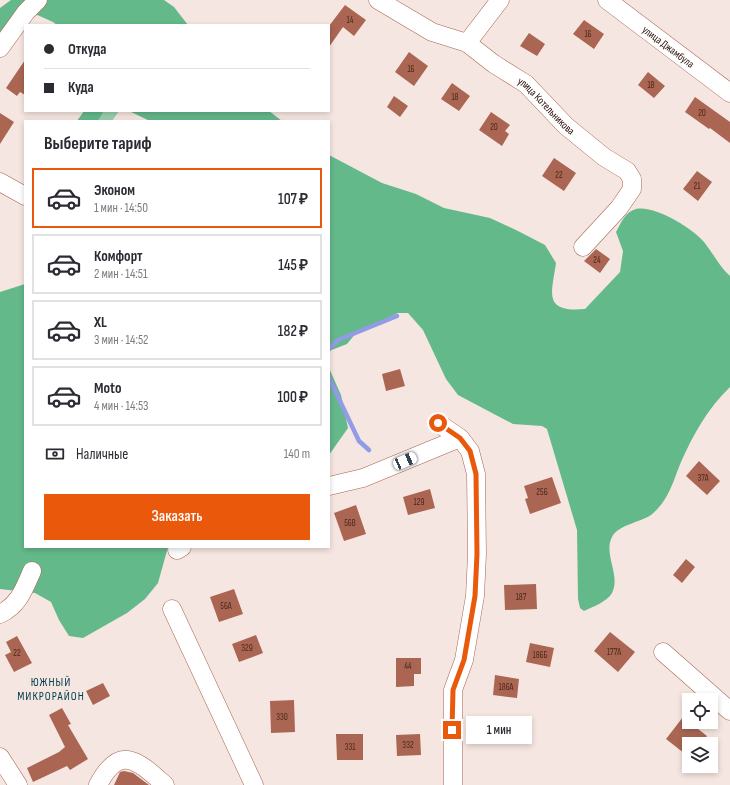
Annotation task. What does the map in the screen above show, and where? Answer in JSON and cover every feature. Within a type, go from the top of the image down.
[{"type":"street","name":"улица Котельникова","points":[[378,0],[432,32],[467,43],[494,64],[526,84],[566,126],[604,157],[627,171],[632,179],[632,189],[619,208],[584,247]]},
{"type":"street","points":[[467,43],[500,0]]},
{"type":"street","name":"улица Джамбула","points":[[607,0],[730,93]]},
{"type":"street","points":[[4,42],[32,6]]},
{"type":"street","points":[[0,182],[24,195]]},
{"type":"street","points":[[438,423],[460,438],[470,451],[474,465],[477,554],[475,596],[466,649],[453,690],[453,785]]},
{"type":"street","points":[[330,486],[363,478],[460,438]]},
{"type":"street","points":[[0,614],[10,609],[19,600],[32,571]]},
{"type":"street","points":[[172,609],[254,785]]},
{"type":"street","points":[[663,652],[730,711]]},
{"type":"street","points":[[0,757],[18,785]]},
{"type":"street","points":[[98,785],[103,774],[116,762],[128,759],[143,765],[165,785]]},
{"type":"green space","points":[[11,0],[164,0],[174,7],[187,24],[56,24],[26,10],[15,13],[0,32],[0,8]]},
{"type":"green space","points":[[83,112],[103,112],[99,120],[78,120]]},
{"type":"green space","points":[[103,112],[118,112],[113,120],[99,120]]},
{"type":"green space","points":[[131,112],[270,112],[281,120],[148,120]]},
{"type":"green space","points":[[330,156],[382,183],[416,194],[444,208],[490,218],[545,245],[556,263],[552,291],[553,298],[556,304],[562,308],[585,309],[620,272],[623,251],[616,232],[626,215],[632,210],[636,209],[653,210],[673,219],[691,230],[704,242],[730,276],[730,387],[708,413],[696,432],[681,462],[670,490],[661,505],[651,515],[619,529],[612,537],[609,550],[615,579],[612,593],[603,602],[584,611],[580,608],[578,599],[577,530],[547,429],[542,426],[513,424],[458,395],[446,379],[423,330],[408,313],[398,313],[356,333],[347,344],[330,351]]},
{"type":"green space","points":[[24,284],[24,548],[168,548],[158,583],[145,599],[127,613],[83,638],[69,636],[59,620],[51,602],[35,593],[0,589],[0,292]]},
{"type":"green space","points":[[330,370],[341,395],[348,428],[330,454]]},
{"type":"building","points":[[345,5],[366,20],[354,36],[343,27],[330,46],[330,25]]},
{"type":"building","points":[[584,20],[604,34],[594,49],[573,34]]},
{"type":"building","points":[[529,33],[545,44],[537,56],[520,46]]},
{"type":"building","points":[[409,52],[428,66],[414,86],[395,72]]},
{"type":"building","points":[[24,61],[24,94],[20,92],[17,96],[6,88]]},
{"type":"building","points":[[648,72],[665,86],[654,98],[638,85]]},
{"type":"building","points":[[452,83],[470,96],[459,111],[441,99]]},
{"type":"building","points":[[394,96],[408,106],[400,117],[387,107]]},
{"type":"building","points":[[695,97],[730,122],[730,143],[685,112]]},
{"type":"building","points":[[491,112],[510,125],[505,131],[509,134],[502,146],[479,130]]},
{"type":"building","points":[[0,113],[14,122],[0,144]]},
{"type":"building","points":[[554,158],[576,173],[564,191],[542,176]]},
{"type":"building","points":[[697,171],[712,182],[698,201],[683,189]]},
{"type":"building","points":[[596,249],[610,259],[600,273],[584,261]]},
{"type":"building","points":[[400,369],[405,386],[386,391],[382,374]]},
{"type":"building","points":[[699,461],[720,481],[707,495],[686,476]]},
{"type":"building","points":[[552,477],[561,503],[530,514],[525,499],[528,498],[524,486]]},
{"type":"building","points":[[430,489],[435,508],[408,515],[403,497]]},
{"type":"building","points":[[356,505],[366,534],[344,541],[334,513]]},
{"type":"building","points":[[686,559],[695,567],[682,583],[673,575]]},
{"type":"building","points":[[536,584],[537,609],[505,610],[504,585]]},
{"type":"building","points":[[234,589],[243,614],[219,622],[210,597]]},
{"type":"building","points":[[610,632],[635,652],[618,672],[594,651]]},
{"type":"building","points":[[256,635],[263,653],[239,662],[232,644]]},
{"type":"building","points":[[17,636],[32,663],[14,672],[5,655],[11,652],[6,642]]},
{"type":"building","points":[[530,643],[554,648],[550,667],[526,662]]},
{"type":"building","points":[[396,658],[421,658],[421,674],[414,674],[414,686],[396,687]]},
{"type":"building","points":[[495,675],[519,679],[517,698],[493,695]]},
{"type":"building","points":[[103,683],[110,696],[93,705],[86,691]]},
{"type":"building","points":[[294,700],[295,732],[271,733],[270,701]]},
{"type":"building","points":[[62,708],[71,724],[68,725],[88,759],[70,770],[67,766],[33,782],[27,768],[59,752],[65,747],[49,715]]},
{"type":"building","points":[[682,718],[682,729],[698,729],[707,736],[682,737],[682,752],[666,739]]},
{"type":"building","points":[[336,734],[363,734],[363,760],[337,760]]},
{"type":"building","points":[[420,734],[421,755],[397,756],[396,735]]},
{"type":"building","points":[[124,771],[133,773],[149,785],[114,785],[120,772]]},
{"type":"waterway","points":[[330,348],[338,340],[397,316]]},
{"type":"waterway","points":[[330,380],[359,441],[369,450]]},
{"type":"district","name":"ЮЖНЫЙ МИКРОРАЙОН","points":[[51,689]]},
{"type":"route","points":[[438,423],[449,429],[460,438],[470,451],[476,474],[477,554],[475,596],[464,660],[453,690],[452,730]]}]
